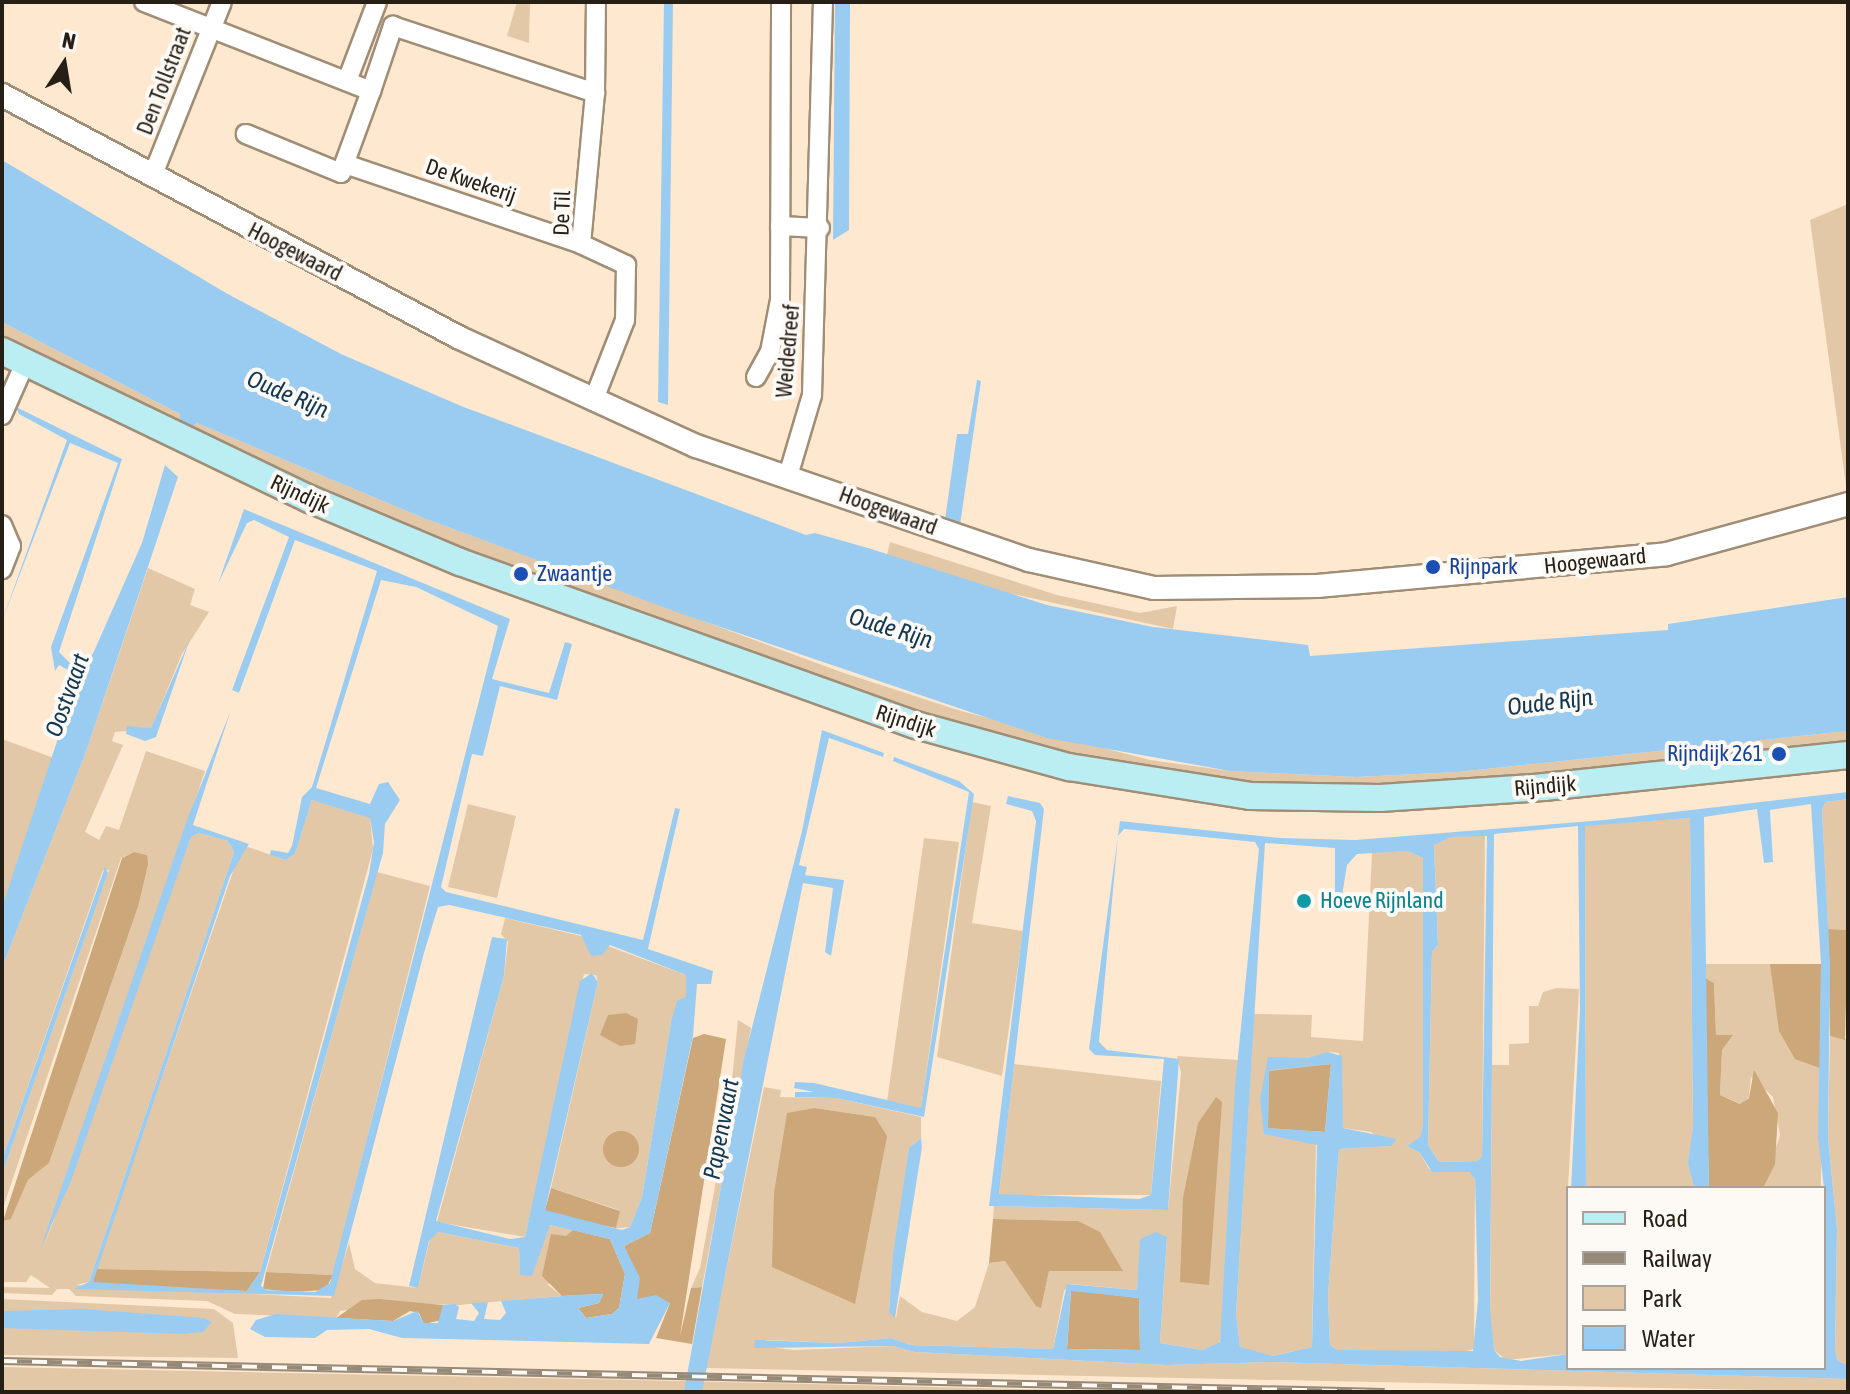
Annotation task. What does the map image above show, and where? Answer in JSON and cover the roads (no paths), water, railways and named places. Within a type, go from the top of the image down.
[{"type":"main road","name":"Rijndijk","points":[[13,357],[310,499],[460,562],[916,725],[1069,767],[1250,796],[1380,798],[1544,787],[1848,755]]},
{"type":"street","points":[[144,2],[371,91]]},
{"type":"street","name":"Den Tollstraat","points":[[152,177],[222,2]]},
{"type":"street","points":[[347,81],[377,2]]},
{"type":"street","name":"De Til","points":[[594,399],[625,320],[626,265],[581,244],[595,93],[596,2]]},
{"type":"street","name":"Weidedreef","points":[[756,377],[770,352],[780,300],[781,2]]},
{"type":"street","name":"Weidedreef","points":[[788,476],[812,395],[820,228],[823,2]]},
{"type":"street","points":[[345,164],[393,26],[595,93]]},
{"type":"street","name":"Hoogewaard","points":[[2,95],[458,337],[696,446],[1029,560],[1154,588],[1317,586],[1667,554],[1848,504]]},
{"type":"street","name":"De Kwekerij","points":[[246,134],[341,173],[345,164],[581,244]]},
{"type":"street","points":[[780,226],[820,228]]},
{"type":"street","name":"Rijndijk","points":[[2,415],[13,357]]},
{"type":"street","points":[[2,525],[11,546],[2,569]]},
{"type":"water","points":[[664,2],[673,2],[668,405],[658,402]]},
{"type":"water","points":[[835,2],[850,2],[849,230],[833,240]]},
{"type":"water","name":"Oude Rijn","points":[[2,160],[226,293],[341,354],[461,406],[806,535],[815,533],[868,548],[1047,605],[1153,627],[1308,645],[1310,656],[1668,630],[1668,624],[1848,597],[1848,731],[1457,772],[1357,777],[1230,771],[1047,738],[682,614],[421,517],[197,423],[192,427],[180,421],[180,414],[2,322]]},
{"type":"water","points":[[977,380],[981,381],[959,532],[944,527],[957,434],[968,434]]},
{"type":"water","points":[[16,407],[122,459],[59,652],[70,663],[88,663],[95,649],[142,543],[165,465],[178,477],[87,749],[2,968],[2,907],[76,684],[73,673],[59,665],[55,671],[51,647],[118,463],[70,443],[2,621],[67,440],[19,414]]},
{"type":"water","points":[[244,509],[510,619],[492,679],[549,693],[565,642],[572,644],[557,700],[500,686],[483,756],[472,754],[441,887],[446,892],[643,940],[675,808],[680,809],[648,949],[713,971],[711,984],[697,984],[693,1036],[650,1233],[624,1246],[640,1278],[637,1299],[656,1295],[670,1303],[649,1344],[402,1338],[369,1329],[327,1330],[315,1338],[265,1337],[250,1329],[256,1320],[276,1314],[393,1321],[417,1311],[424,1323],[438,1323],[443,1305],[455,1304],[459,1307],[456,1319],[474,1321],[479,1313],[471,1303],[488,1302],[484,1319],[500,1320],[506,1313],[501,1301],[575,1295],[603,1294],[599,1303],[578,1308],[586,1318],[612,1314],[619,1308],[625,1274],[610,1239],[550,1225],[532,1276],[520,1275],[519,1248],[438,1232],[429,1241],[418,1288],[409,1286],[492,937],[507,939],[504,976],[436,1221],[510,1239],[525,1237],[580,981],[592,973],[598,982],[545,1210],[622,1230],[630,1227],[642,1197],[671,1022],[677,1001],[686,997],[686,975],[610,945],[602,955],[591,956],[581,935],[449,905],[438,907],[424,953],[334,1296],[74,1289],[89,1282],[234,852],[228,841],[199,833],[191,837],[71,1181],[40,1250],[187,820],[231,710],[193,825],[249,844],[230,876],[93,1282],[247,1291],[260,1272],[369,874],[374,842],[370,818],[312,800],[295,854],[286,860],[270,855],[271,850],[288,853],[292,846],[302,797],[312,787],[377,571],[295,540],[239,693],[232,690],[289,537],[254,520],[247,523],[218,584]],"holes":[[[381,580],[416,587],[498,626],[330,1283],[315,1292],[266,1290],[261,1286],[383,853],[385,824],[400,800],[388,782],[379,784],[370,804],[316,788]]]},
{"type":"water","points":[[190,639],[156,737],[145,741],[126,734],[127,726],[151,728]]},
{"type":"water","points":[[822,730],[884,753],[883,757],[829,738],[799,865],[807,867],[805,875],[844,880],[831,956],[825,952],[833,888],[803,883],[702,1392],[684,1392],[744,1059],[802,831]]},
{"type":"water","points":[[894,757],[959,781],[974,794],[924,1117],[836,1098],[795,1097],[795,1092],[814,1092],[794,1088],[795,1082],[814,1083],[921,1108],[969,792],[893,761]]},
{"type":"water","points":[[1848,792],[1848,799],[1826,802],[1822,810],[1830,964],[1828,1137],[1837,1229],[1835,1351],[1838,1361],[1848,1365],[1848,1379],[1271,1362],[1167,1365],[914,1352],[893,1346],[754,1348],[755,1340],[838,1343],[891,1338],[911,1345],[1053,1349],[1067,1284],[1137,1290],[1140,1239],[1156,1232],[1167,1237],[1160,1343],[1203,1350],[1220,1342],[1235,1086],[1259,849],[1255,842],[1124,829],[1118,836],[1099,1042],[1107,1050],[1179,1059],[1168,1210],[989,1206],[1036,821],[1032,811],[1006,804],[1008,796],[1040,803],[1044,809],[999,1194],[1139,1199],[1151,1195],[1164,1059],[1095,1055],[1089,1049],[1120,821],[1280,838],[1356,840],[1604,820]],"holes":[[[1811,804],[1821,964],[1818,1137],[1826,1186],[1826,1370],[1566,1370],[1566,1354],[1521,1361],[1500,1357],[1494,1350],[1490,1308],[1494,834],[1578,826],[1580,1011],[1571,1186],[1586,1186],[1585,826],[1690,818],[1693,1126],[1688,1163],[1694,1186],[1709,1186],[1704,817],[1757,809],[1764,863],[1773,862],[1770,810]],[[1487,836],[1482,1156],[1477,1161],[1439,1162],[1428,1145],[1432,952],[1438,945],[1434,845],[1451,837]],[[1265,843],[1335,848],[1335,907],[1340,908],[1347,865],[1357,854],[1407,851],[1423,858],[1423,1125],[1420,1137],[1407,1146],[1420,1153],[1432,1172],[1469,1172],[1475,1179],[1478,1300],[1473,1351],[1337,1350],[1330,1345],[1328,1296],[1339,1149],[1391,1146],[1397,1139],[1343,1128],[1342,1056],[1328,1052],[1308,1058],[1268,1057],[1260,1099],[1264,1134],[1317,1145],[1312,1347],[1273,1356],[1240,1347],[1236,1314]],[[1331,1064],[1325,1132],[1268,1128],[1269,1070]],[[1071,1291],[1139,1298],[1140,1350],[1067,1349]]]},
{"type":"water","points":[[105,867],[108,873],[2,1174],[2,1160]]},
{"type":"water","points":[[921,1138],[895,1318],[889,1312],[893,1255],[909,1148]]},
{"type":"water","points":[[83,1309],[204,1318],[212,1322],[203,1332],[183,1334],[2,1328],[2,1311]]},
{"type":"railway","points":[[2,1361],[1385,1392]]},
{"type":"place","name":"Rijnpark","points":[[1433,567]]},
{"type":"place","name":"Zwaantje","points":[[521,574]]},
{"type":"place","name":"Rijndijk 261","points":[[1779,754]]},
{"type":"place","name":"Hoeve Rijnland","points":[[1304,901]]},
{"type":"water label","name":"Oostvaart","points":[[67,695]]},
{"type":"water label","name":"Papenvaart","points":[[721,1129]]}]
